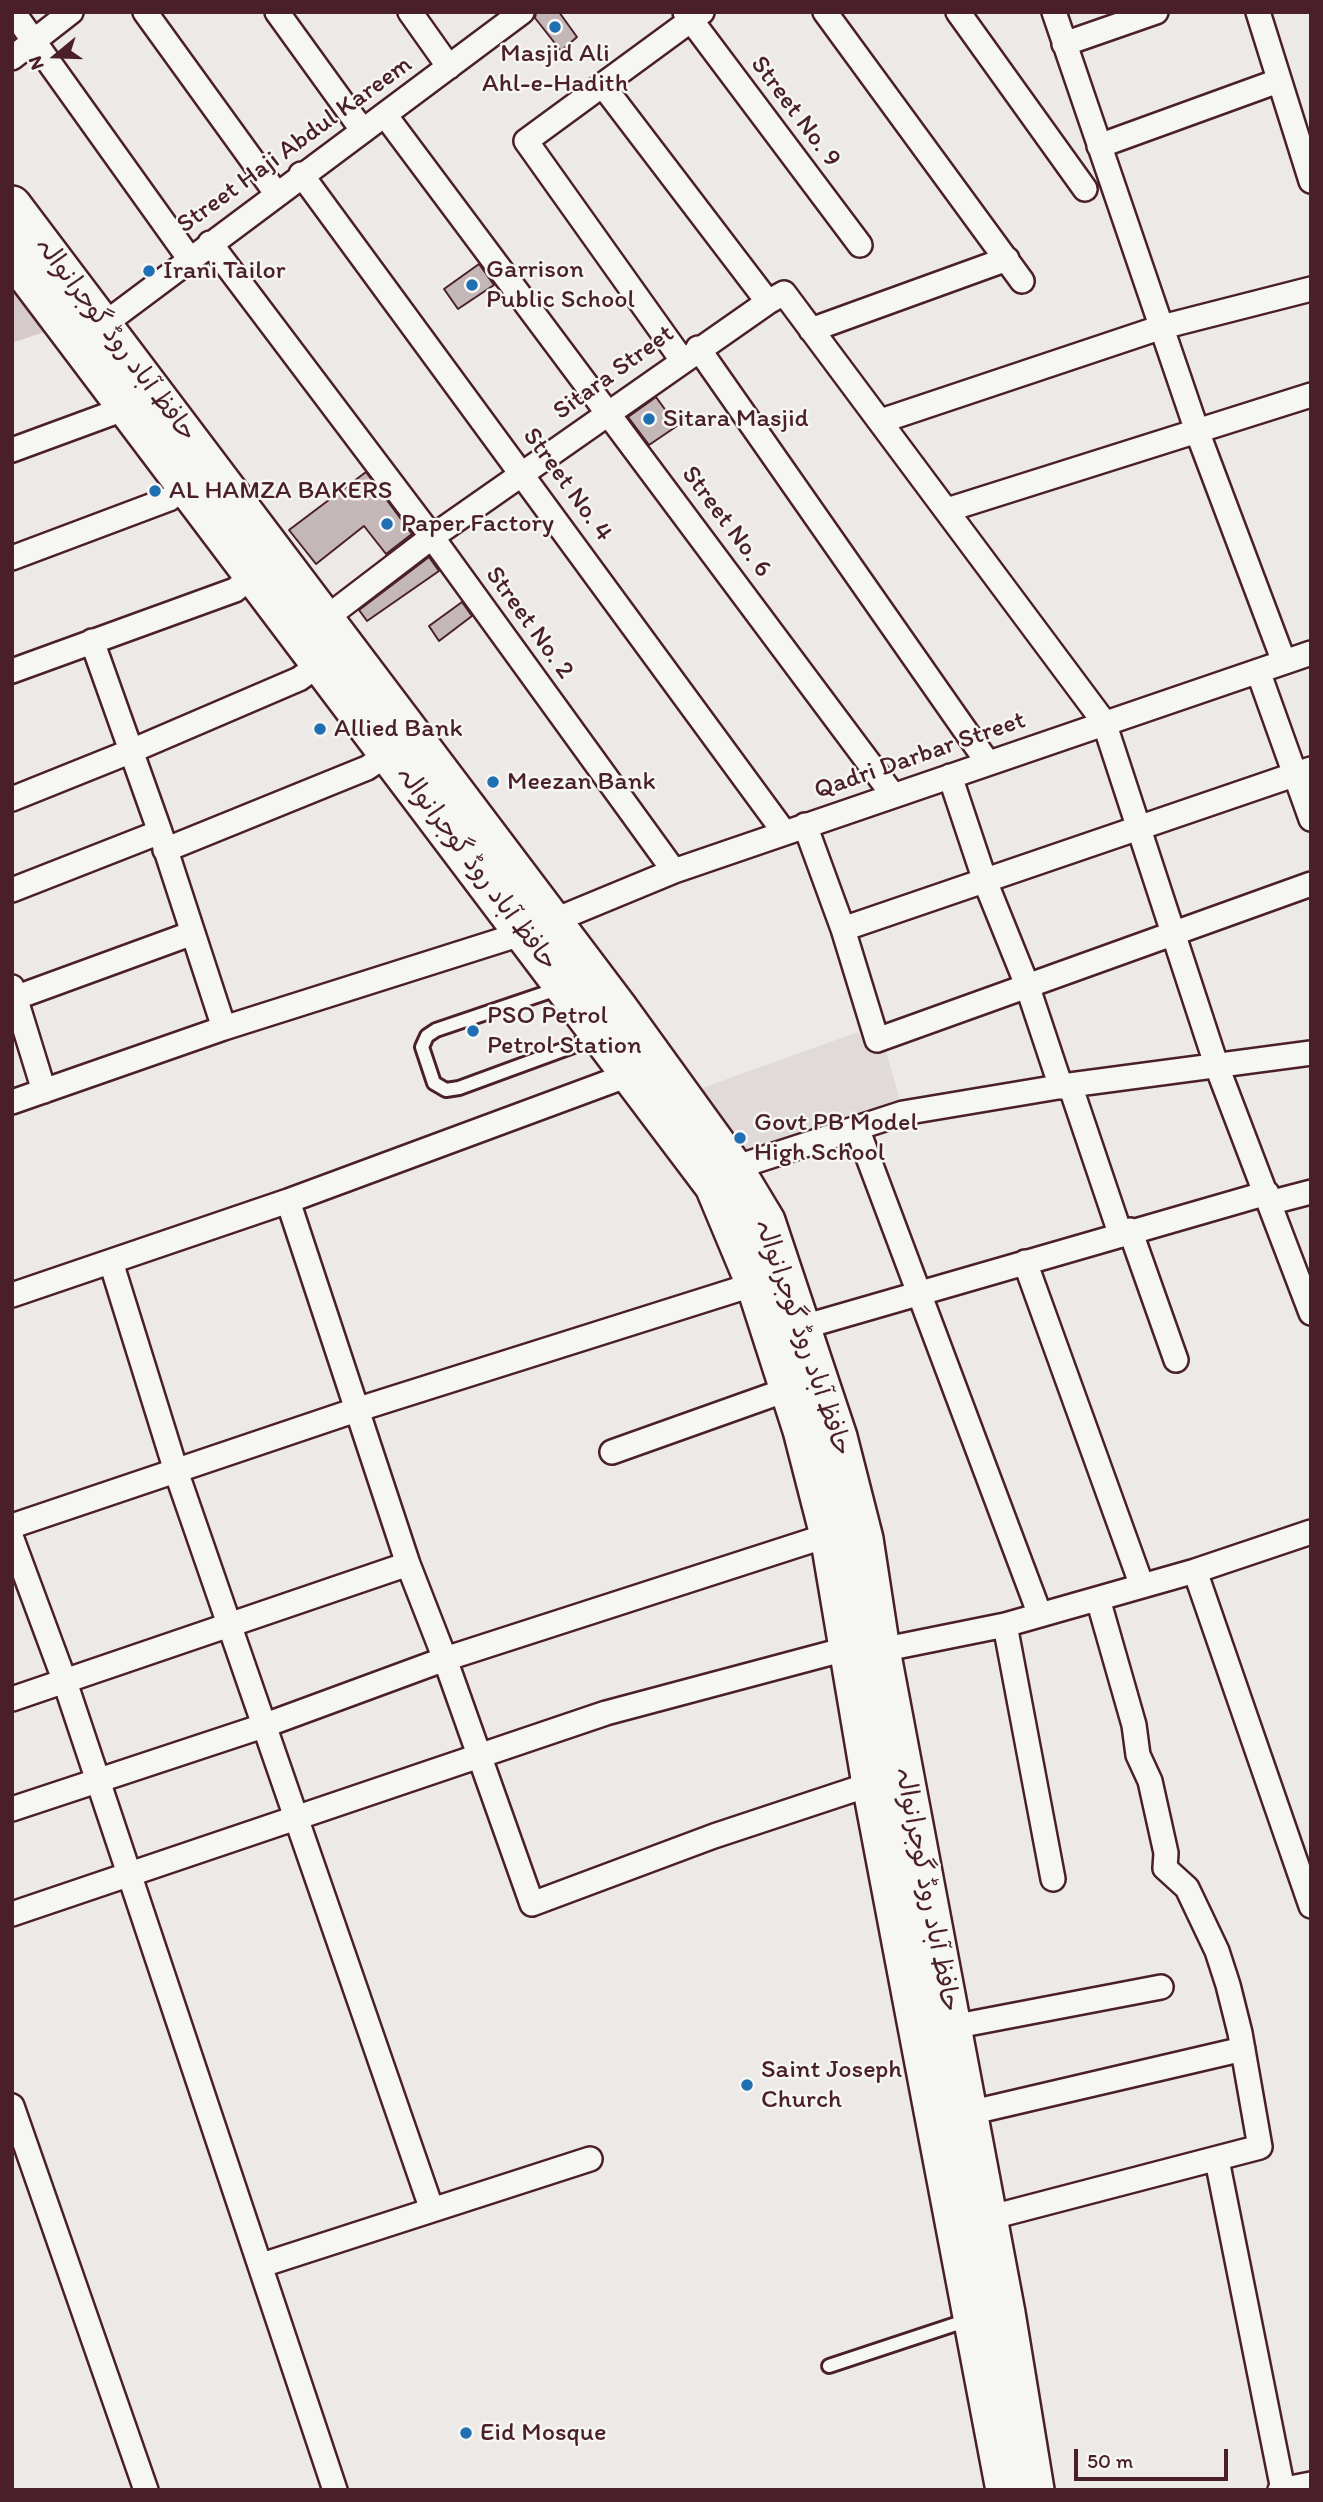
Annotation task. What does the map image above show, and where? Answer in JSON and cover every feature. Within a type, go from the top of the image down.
[{"type":"main road","name":"حافظ آباد روڈ گوجرانوالہ","points":[[12,205],[326,618],[537,927],[566,986],[714,1186],[755,1284],[789,1389],[864,1649],[952,2027],[1035,2490]]},
{"type":"main road","name":"حافظ آباد روڈ گوجرانوالہ","points":[[12,256],[129,407],[185,487],[388,754],[537,927],[627,1019],[734,1168],[766,1222],[838,1437],[864,1539],[864,1649],[871,1784],[1005,2490]]},
{"type":"street","points":[[13,12],[189,258]]},
{"type":"street","points":[[12,58],[71,12]]},
{"type":"street","points":[[145,12],[276,193]]},
{"type":"street","points":[[276,12],[363,131]]},
{"type":"street","points":[[410,12],[449,66]]},
{"type":"street","name":"Street Haji Abdul Kareem","points":[[103,325],[301,174],[522,12]]},
{"type":"street","points":[[825,12],[1022,281]]},
{"type":"street","points":[[958,12],[1085,189]]},
{"type":"street","points":[[1054,12],[1197,431],[1284,662]]},
{"type":"street","points":[[1064,44],[1156,12]]},
{"type":"street","points":[[1258,12],[1310,177]]},
{"type":"street","points":[[693,15],[604,87],[526,141],[690,354],[988,763]]},
{"type":"street","name":"Street No. 9","points":[[693,15],[860,245]]},
{"type":"street","points":[[1099,146],[1278,81]]},
{"type":"street","points":[[604,87],[768,302],[784,293],[1104,722],[1216,1064],[1311,1313]]},
{"type":"street","name":"Street No. 6","points":[[385,115],[893,795]]},
{"type":"street","name":"Street No. 4","points":[[301,174],[523,473],[795,828],[843,929],[877,1040],[1027,985]]},
{"type":"street","name":"Street No. 2","points":[[210,243],[432,537],[674,871]]},
{"type":"street","points":[[811,330],[1007,259]]},
{"type":"street","points":[[881,421],[1161,327],[1311,289]]},
{"type":"street","name":"Sitara Street","points":[[326,618],[432,537],[768,302]]},
{"type":"street","points":[[947,510],[1311,395]]},
{"type":"street","points":[[12,450],[129,407]]},
{"type":"street","points":[[12,558],[169,499],[185,487]]},
{"type":"street","points":[[12,671],[235,590],[253,575]]},
{"type":"street","points":[[92,641],[129,752],[163,841],[223,1028]]},
{"type":"street","name":"Qadri Darbar Street","points":[[12,1102],[223,1028],[537,927],[674,871],[795,828],[1311,653]]},
{"type":"street","points":[[12,799],[299,679],[320,664]]},
{"type":"street","points":[[1258,671],[1303,772],[1311,819]]},
{"type":"street","points":[[12,890],[163,841],[367,768],[388,754]]},
{"type":"street","points":[[843,929],[1303,772]]},
{"type":"street","points":[[950,776],[985,881],[1176,1360]]},
{"type":"street","points":[[1027,985],[1311,884]]},
{"type":"street","points":[[44,1091],[13,994],[191,934]]},
{"type":"street","points":[[734,1168],[903,1112],[1216,1064],[1311,1053]]},
{"type":"street","points":[[12,1295],[288,1201],[631,1074]]},
{"type":"street","points":[[857,1128],[1040,1615]]},
{"type":"street","points":[[803,1327],[1125,1232],[1268,1198],[1311,1192]]},
{"type":"street","points":[[288,1201],[408,1564],[445,1659],[532,1903],[714,1836],[871,1784]]},
{"type":"street","points":[[111,1262],[176,1471],[432,2210]]},
{"type":"street","points":[[1025,1262],[1142,1586]]},
{"type":"street","points":[[12,1526],[356,1410],[755,1284]]},
{"type":"street","points":[[612,1452],[789,1389]]},
{"type":"street","points":[[12,1914],[606,1713],[864,1649],[1005,1625],[1195,1572],[1311,1532]]},
{"type":"street","points":[[12,1809],[263,1726],[445,1659],[829,1535]]},
{"type":"street","points":[[12,1539],[65,1682],[130,1873],[335,2490]]},
{"type":"street","points":[[12,1699],[408,1564]]},
{"type":"street","points":[[1195,1572],[1311,1906]]},
{"type":"street","points":[[988,2218],[1260,2147],[1243,2049],[1217,1951],[1187,1888],[1165,1868],[1166,1853],[1150,1781],[1138,1755],[1134,1726],[1098,1598]]},
{"type":"street","points":[[1005,1625],[1053,1879]]},
{"type":"street","points":[[952,2027],[1161,1987]]},
{"type":"street","points":[[969,2113],[1243,2049]]},
{"type":"street","points":[[12,2106],[146,2490]]},
{"type":"street","points":[[262,2265],[590,2159]]},
{"type":"street","points":[[1217,2160],[1282,2490],[1311,2484]]},
{"type":"lane","points":[[566,986],[436,1030],[427,1036],[422,1047],[435,1083],[446,1090],[459,1088],[602,1036]]},
{"type":"lane","points":[[829,2365],[971,2319]]},
{"type":"shaded area","points":[[12,287],[47,331],[12,343]]},
{"type":"shaded area","points":[[858,1032],[865,1047],[884,1043],[901,1105],[741,1160],[694,1091]]},
{"type":"building","name":"Masjid Ali Ahl-e-Hadith","points":[[536,12],[559,12],[577,37],[561,51],[535,18]]},
{"type":"building","name":"Garrison Public School","points":[[479,264],[494,285],[458,309],[444,289]]},
{"type":"building","name":"Sitara Masjid","points":[[656,397],[677,426],[649,445],[628,417]]},
{"type":"building","points":[[366,472],[412,534],[386,554],[364,526],[316,564],[289,530]]},
{"type":"building","points":[[429,557],[439,571],[367,621],[359,610]]},
{"type":"building","points":[[462,602],[472,616],[439,641],[429,626]]},
{"type":"place","name":"Masjid Ali Ahl-e-Hadith","points":[[555,27]]},
{"type":"place","name":"Irani Tailor","points":[[149,271]]},
{"type":"place","name":"Garrison Public School","points":[[472,285]]},
{"type":"place","name":"Sitara Masjid","points":[[649,419]]},
{"type":"place","name":"AL HAMZA BAKERS","points":[[155,491]]},
{"type":"place","name":"Paper Factory","points":[[387,524]]},
{"type":"place","name":"Allied Bank","points":[[320,729]]},
{"type":"place","name":"Meezan Bank","points":[[493,782]]},
{"type":"place","name":"PSO Petrol Petrol Station","points":[[473,1031]]},
{"type":"place","name":"Govt PB Model High School","points":[[740,1138]]},
{"type":"place","name":"Saint Joseph Church","points":[[747,2085]]},
{"type":"place","name":"Eid Mosque","points":[[466,2433]]}]
